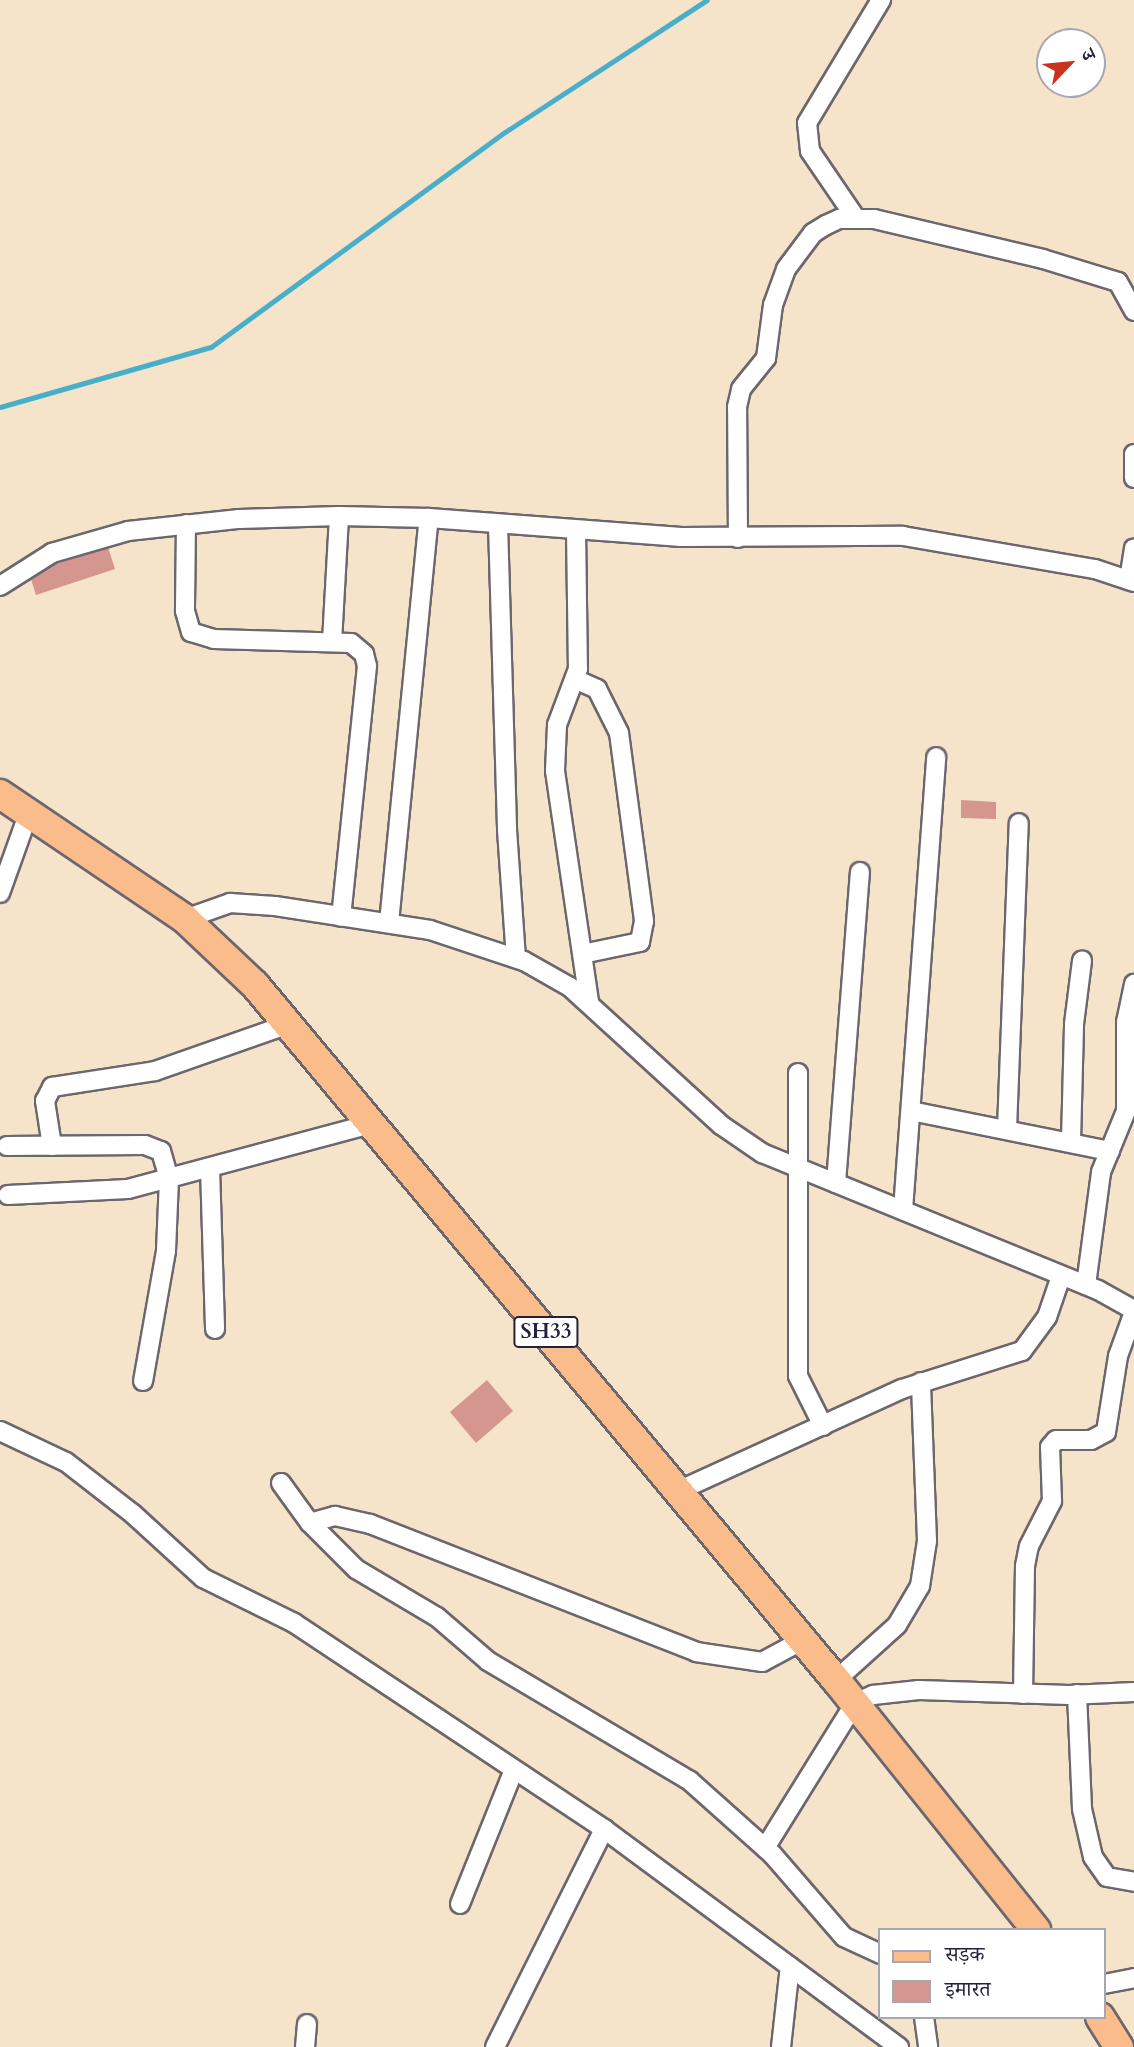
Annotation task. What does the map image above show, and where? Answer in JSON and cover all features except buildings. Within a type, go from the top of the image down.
[{"type":"main road","name":"SH33","points":[[0,794],[185,919],[235,963],[374,1123],[803,1640],[1034,1928]]},
{"type":"main road","points":[[1101,2019],[1119,2047]]},
{"type":"street","points":[[855,218],[810,150],[807,123],[881,0]]},
{"type":"street","points":[[738,538],[737,407],[741,389],[766,358],[773,305],[786,269],[813,233],[839,219],[855,218],[1110,279],[1128,294],[1134,311]]},
{"type":"street","points":[[1134,454],[1134,478]]},
{"type":"street","points":[[332,642],[339,516]]},
{"type":"street","points":[[0,586],[52,553],[128,531],[186,524],[339,516],[429,518],[576,530],[738,538],[903,536],[1082,566],[1132,581],[1134,548]]},
{"type":"street","points":[[389,923],[429,518]]},
{"type":"street","points":[[186,524],[185,611],[191,632],[214,639],[332,642],[360,646],[367,666],[341,917]]},
{"type":"street","points":[[498,524],[507,830],[516,958]]},
{"type":"street","points":[[576,530],[577,680],[557,725],[555,771],[589,1002]]},
{"type":"street","points":[[577,680],[597,689],[619,733],[644,921],[640,943],[582,954]]},
{"type":"street","points":[[903,1210],[936,757]]},
{"type":"street","points":[[0,892],[29,812]]},
{"type":"street","points":[[1007,1129],[1018,823]]},
{"type":"street","points":[[836,1183],[860,872]]},
{"type":"street","points":[[185,919],[230,903],[389,923],[449,935],[516,958],[551,974],[589,1002],[721,1125],[762,1153],[1086,1285],[1134,1310],[1118,1356],[1106,1432],[1091,1440],[1056,1440],[1050,1447],[1052,1500],[1029,1546],[1025,1566],[1023,1694]]},
{"type":"street","points":[[1071,1141],[1074,1024],[1082,961]]},
{"type":"street","points":[[1086,1285],[1097,1190],[1110,1151],[1126,1133],[1126,1022],[1134,984]]},
{"type":"street","points":[[52,1146],[45,1101],[52,1087],[155,1071],[289,1024]]},
{"type":"street","points":[[798,1073],[798,1376],[823,1426]]},
{"type":"street","points":[[911,1111],[1071,1141],[1110,1151]]},
{"type":"street","points":[[8,1195],[128,1189],[374,1123]]},
{"type":"street","points":[[6,1146],[155,1146],[161,1151],[169,1179],[165,1267],[144,1381]]},
{"type":"street","points":[[210,1168],[215,1329]]},
{"type":"street","points":[[678,1491],[921,1382],[1006,1360],[1022,1351],[1047,1317],[1061,1276]]},
{"type":"street","points":[[836,1680],[897,1625],[920,1586],[927,1541],[921,1382]]},
{"type":"street","points":[[0,1431],[66,1462],[133,1514],[203,1578],[294,1623],[604,1829],[899,2047]]},
{"type":"street","points":[[281,1483],[310,1524],[356,1569],[437,1617],[488,1661],[676,1771],[765,1848],[844,1937],[878,1953]]},
{"type":"street","points":[[310,1524],[335,1516],[370,1524],[696,1652],[762,1662],[803,1640]]},
{"type":"street","points":[[765,1848],[855,1703],[873,1695],[919,1690],[1023,1694],[1134,1692]]},
{"type":"street","points":[[1077,1694],[1082,1809],[1093,1857],[1107,1877],[1134,1882]]},
{"type":"street","points":[[460,1904],[514,1770]]},
{"type":"street","points":[[495,2047],[604,1829]]},
{"type":"street","points":[[781,2047],[790,1966]]},
{"type":"street","points":[[1106,1984],[1134,1978]]},
{"type":"street","points":[[924,2019],[928,2047]]},
{"type":"street","points":[[305,2047],[307,2024]]},
{"type":"waterway","points":[[0,407],[211,347],[505,132],[707,0]]}]
